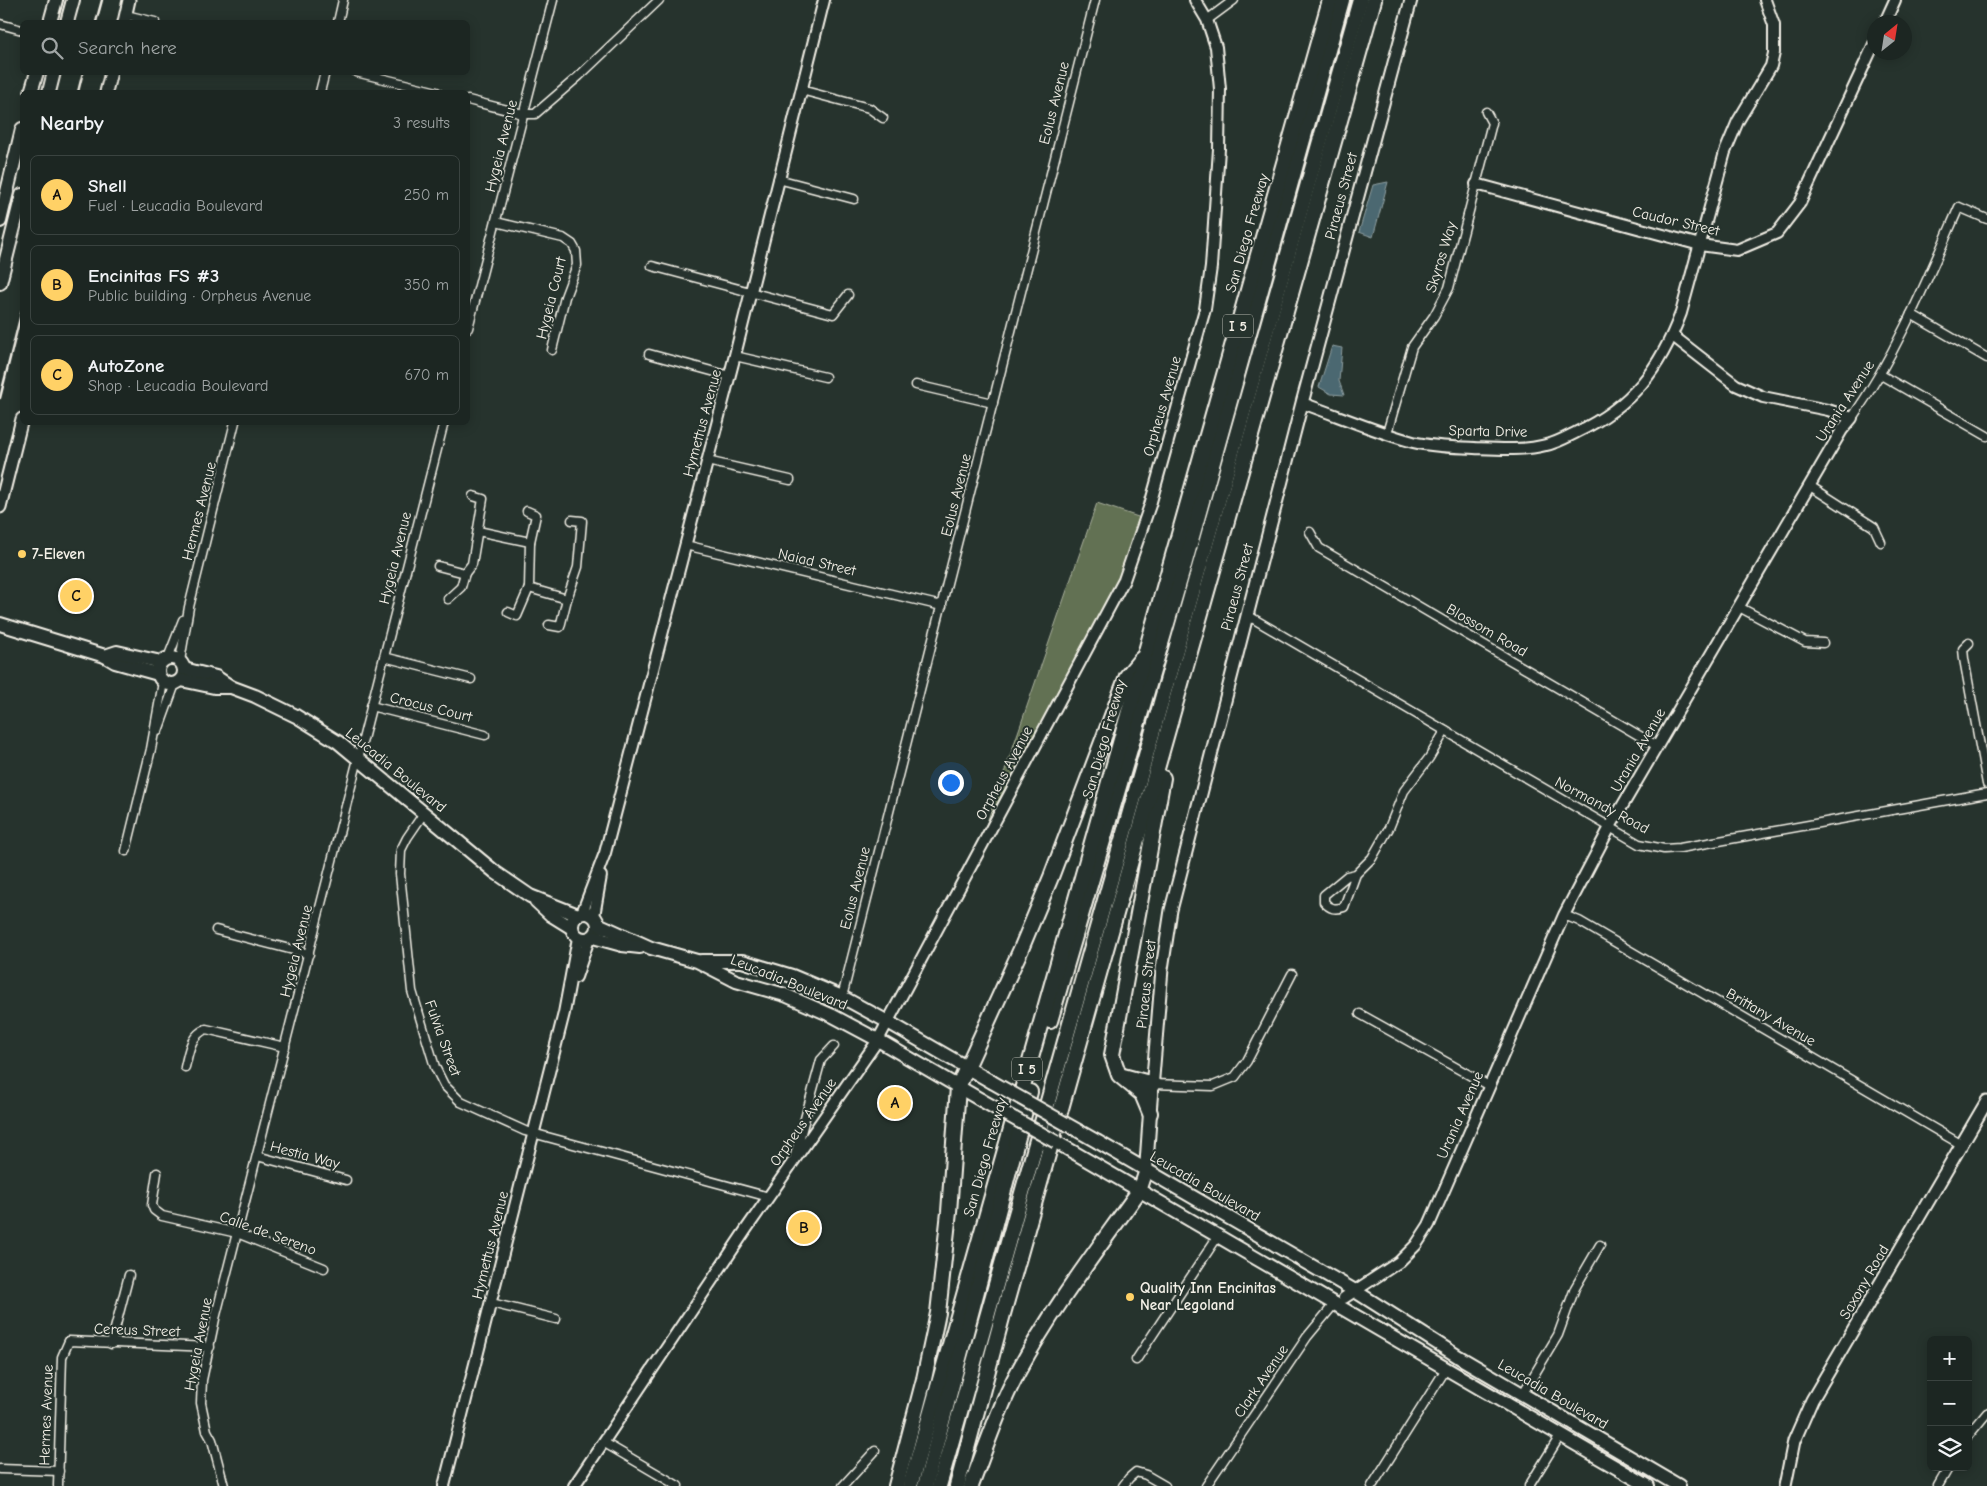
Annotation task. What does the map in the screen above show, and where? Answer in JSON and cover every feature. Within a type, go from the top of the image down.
[{"type":"highway","name":"San Diego Freeway","points":[[910,1486],[1330,0]]},
{"type":"highway","points":[[925,1486],[1043,1046],[1182,569],[1342,0]]},
{"type":"highway","points":[[939,1486],[1360,0]]},
{"type":"highway","points":[[957,1486],[1003,1314],[1374,0]]},
{"type":"highway","points":[[896,1486],[924,1380],[938,1314],[949,1212],[958,1087],[1051,877],[1127,676],[1146,652]]},
{"type":"highway","points":[[1150,1113],[1142,1094],[1120,1075],[1112,1055],[1178,694]]},
{"type":"highway","points":[[1120,1075],[1153,1084]]},
{"type":"highway","points":[[971,1486],[1001,1406],[1018,1371],[1043,1329],[1139,1191]]},
{"type":"main road","points":[[51,20],[56,0]]},
{"type":"main road","points":[[68,20],[73,0]]},
{"type":"main road","points":[[125,19],[129,0]]},
{"type":"main road","name":"Piraeus Street","points":[[1139,1191],[1146,1170],[1162,969],[1171,910],[1302,404],[1411,0]]},
{"type":"main road","points":[[32,90],[36,75]]},
{"type":"main road","points":[[50,90],[53,75]]},
{"type":"main road","points":[[106,90],[110,75]]},
{"type":"main road","points":[[0,219],[20,137]]},
{"type":"main road","points":[[0,283],[20,204]]},
{"type":"main road","points":[[0,507],[20,425]]},
{"type":"main road","name":"Leucadia Boulevard","points":[[0,624],[105,656],[116,652],[171,671],[216,677],[231,687],[255,696],[296,716],[338,742],[359,758],[495,872],[530,896],[551,915],[583,935],[622,945],[651,948],[697,960],[736,980],[785,995],[833,1016],[1218,1236],[1344,1297],[1458,1357],[1679,1486]]},
{"type":"main road","name":"Leucadia Boulevard","points":[[530,896],[588,917],[651,948]]},
{"type":"main road","points":[[588,917],[597,933],[583,935],[573,920],[588,917]]},
{"type":"main road","name":"Leucadia Boulevard","points":[[697,960],[742,961],[792,976],[842,997],[888,1022],[1146,1170],[1344,1297],[1446,1369],[1648,1486]]},
{"type":"main road","name":"Saxony Road","points":[[1785,1486],[1794,1441],[1812,1400],[1987,1101]]},
{"type":"street","points":[[339,20],[344,0]]},
{"type":"street","name":"Hygeia Avenue","points":[[470,320],[553,0]]},
{"type":"street","points":[[470,100],[524,114],[535,114],[659,0]]},
{"type":"street","name":"Hymettus Avenue","points":[[588,917],[730,376],[824,0]]},
{"type":"street","name":"Eolus Avenue","points":[[842,997],[1095,0]]},
{"type":"street","name":"Orpheus Avenue","points":[[574,1486],[769,1197],[878,1040],[1124,580],[1140,538],[1205,309],[1211,267],[1219,149],[1220,89],[1216,47],[1207,20],[1195,0]]},
{"type":"street","points":[[1207,20],[1234,0]]},
{"type":"street","name":"Sparta Drive","points":[[1302,404],[1414,442],[1446,446],[1522,448],[1546,445],[1596,423],[1620,406],[1649,377],[1661,360],[1673,336],[1682,313],[1725,152],[1738,121],[1771,66],[1774,53],[1774,25],[1765,0]]},
{"type":"street","points":[[1888,15],[1895,0]]},
{"type":"street","points":[[0,24],[20,29]]},
{"type":"street","name":"Caudor Street","points":[[1476,184],[1700,245],[1737,250],[1777,233],[1800,203],[1867,59]]},
{"type":"street","points":[[320,90],[324,75]]},
{"type":"street","points":[[368,75],[429,90]]},
{"type":"street","points":[[801,90],[869,108],[883,118]]},
{"type":"street","name":"Skyros Way","points":[[1388,433],[1412,347],[1434,316],[1449,288],[1492,123],[1486,112]]},
{"type":"street","points":[[778,179],[854,199]]},
{"type":"street","name":"Urania Avenue","points":[[1344,1297],[1399,1262],[1416,1245],[1429,1225],[1564,915],[1610,827],[1842,430],[1881,375],[1911,314],[1959,207],[1987,219]]},
{"type":"street","points":[[0,219],[16,221]]},
{"type":"street","name":"Hygeia Court","points":[[496,222],[563,238],[572,244],[576,251],[577,265],[565,297],[552,350]]},
{"type":"street","points":[[652,266],[833,314],[848,295]]},
{"type":"street","points":[[1911,314],[1987,358]]},
{"type":"street","points":[[1673,336],[1736,385],[1763,397],[1828,410],[1852,418]]},
{"type":"street","points":[[649,354],[730,376]]},
{"type":"street","points":[[735,356],[825,377]]},
{"type":"street","points":[[1881,375],[1987,436]]},
{"type":"street","points":[[916,385],[993,403]]},
{"type":"street","name":"Hermes Avenue","points":[[126,851],[234,425]]},
{"type":"street","name":"Hygeia Avenue","points":[[224,1486],[212,1440],[207,1431],[201,1403],[202,1380],[237,1233],[443,425]]},
{"type":"street","points":[[707,461],[790,480]]},
{"type":"street","points":[[1810,486],[1874,526],[1881,542]]},
{"type":"street","points":[[448,600],[461,587],[465,573],[472,564],[483,499],[473,496]]},
{"type":"street","points":[[508,612],[517,616],[528,588],[530,542],[536,515],[527,511]]},
{"type":"street","points":[[549,625],[560,627],[567,598],[578,567],[582,521],[572,520]]},
{"type":"street","points":[[478,531],[530,542]]},
{"type":"street","name":"Blossom Road","points":[[1310,532],[1319,548],[1657,746]]},
{"type":"street","name":"Naiad Street","points":[[685,545],[942,606]]},
{"type":"street","points":[[438,566],[465,573]]},
{"type":"street","points":[[528,588],[567,598]]},
{"type":"street","name":"Hermes Avenue","points":[[151,749],[189,607]]},
{"type":"street","points":[[1739,607],[1805,642],[1824,643]]},
{"type":"street","name":"Normandy Road","points":[[1247,615],[1639,844],[1664,849],[1680,848],[1987,793]]},
{"type":"street","points":[[1969,643],[1964,649],[1964,659],[1987,784]]},
{"type":"street","points":[[384,657],[471,678]]},
{"type":"street","name":"Crocus Court","points":[[371,706],[485,735]]},
{"type":"street","points":[[1356,874],[1347,876],[1324,896],[1324,902],[1329,908],[1337,910],[1344,907],[1356,874],[1372,858],[1389,828],[1404,791],[1429,758],[1445,731]]},
{"type":"street","name":"Fulvia Street","points":[[424,813],[401,850],[400,874],[412,992],[436,1067],[444,1085],[462,1102],[525,1132],[769,1197]]},
{"type":"street","name":"Brittany Avenue","points":[[1564,915],[1579,921],[1962,1145]]},
{"type":"street","points":[[216,930],[309,954]]},
{"type":"street","name":"Hymettus Avenue","points":[[444,1486],[583,935]]},
{"type":"street","points":[[1153,1084],[1213,1086],[1235,1077],[1247,1061],[1292,974]]},
{"type":"street","points":[[1360,1014],[1489,1086]]},
{"type":"street","points":[[185,1067],[193,1038],[198,1032],[206,1029],[285,1047]]},
{"type":"street","points":[[793,1162],[821,1060],[834,1046]]},
{"type":"street","name":"Hestia Way","points":[[257,1156],[346,1180]]},
{"type":"street","name":"Calle de Sereno","points":[[157,1172],[152,1204],[154,1210],[162,1216],[237,1233],[324,1268]]},
{"type":"street","points":[[1136,1360],[1218,1236]]},
{"type":"street","points":[[1522,1395],[1558,1335],[1575,1288],[1600,1245]]},
{"type":"street","points":[[111,1344],[129,1274]]},
{"type":"street","name":"Clark Avenue","points":[[1206,1486],[1308,1337],[1344,1297]]},
{"type":"street","points":[[491,1303],[556,1319]]},
{"type":"street","name":"Cereus Street","points":[[66,1346],[69,1341],[210,1347]]},
{"type":"street","name":"Hermes Avenue","points":[[58,1486],[62,1356],[66,1346]]},
{"type":"street","points":[[1372,1486],[1446,1369]]},
{"type":"street","points":[[1972,1431],[1987,1413]]},
{"type":"street","points":[[1529,1486],[1560,1436]]},
{"type":"street","points":[[603,1442],[678,1486]]},
{"type":"street","points":[[843,1486],[875,1451]]},
{"type":"street","points":[[0,1469],[58,1471]]},
{"type":"street","points":[[1938,1486],[1947,1471]]},
{"type":"street","points":[[1123,1486],[1136,1472],[1146,1475],[1166,1486]]},
{"type":"green space","points":[[1097,503],[1147,520],[1144,535],[971,869]]},
{"type":"water","points":[[1388,182],[1373,237],[1359,232],[1373,185]]},
{"type":"water","points":[[1332,346],[1342,348],[1339,381],[1344,395],[1331,394],[1319,387]]},
{"type":"railway","points":[[97,20],[102,0]]},
{"type":"railway","points":[[78,90],[82,75]]},
{"type":"railway","points":[[0,398],[20,318]]},
{"type":"place","name":"7-Eleven","points":[[22,554]]},
{"type":"place","name":"AutoZone","points":[[76,596]]},
{"type":"place","name":"Shell","points":[[895,1103]]},
{"type":"place","name":"Encinitas FS #3","points":[[804,1228]]},
{"type":"place","name":"Quality Inn Encinitas Near Legoland","points":[[1130,1297]]}]
